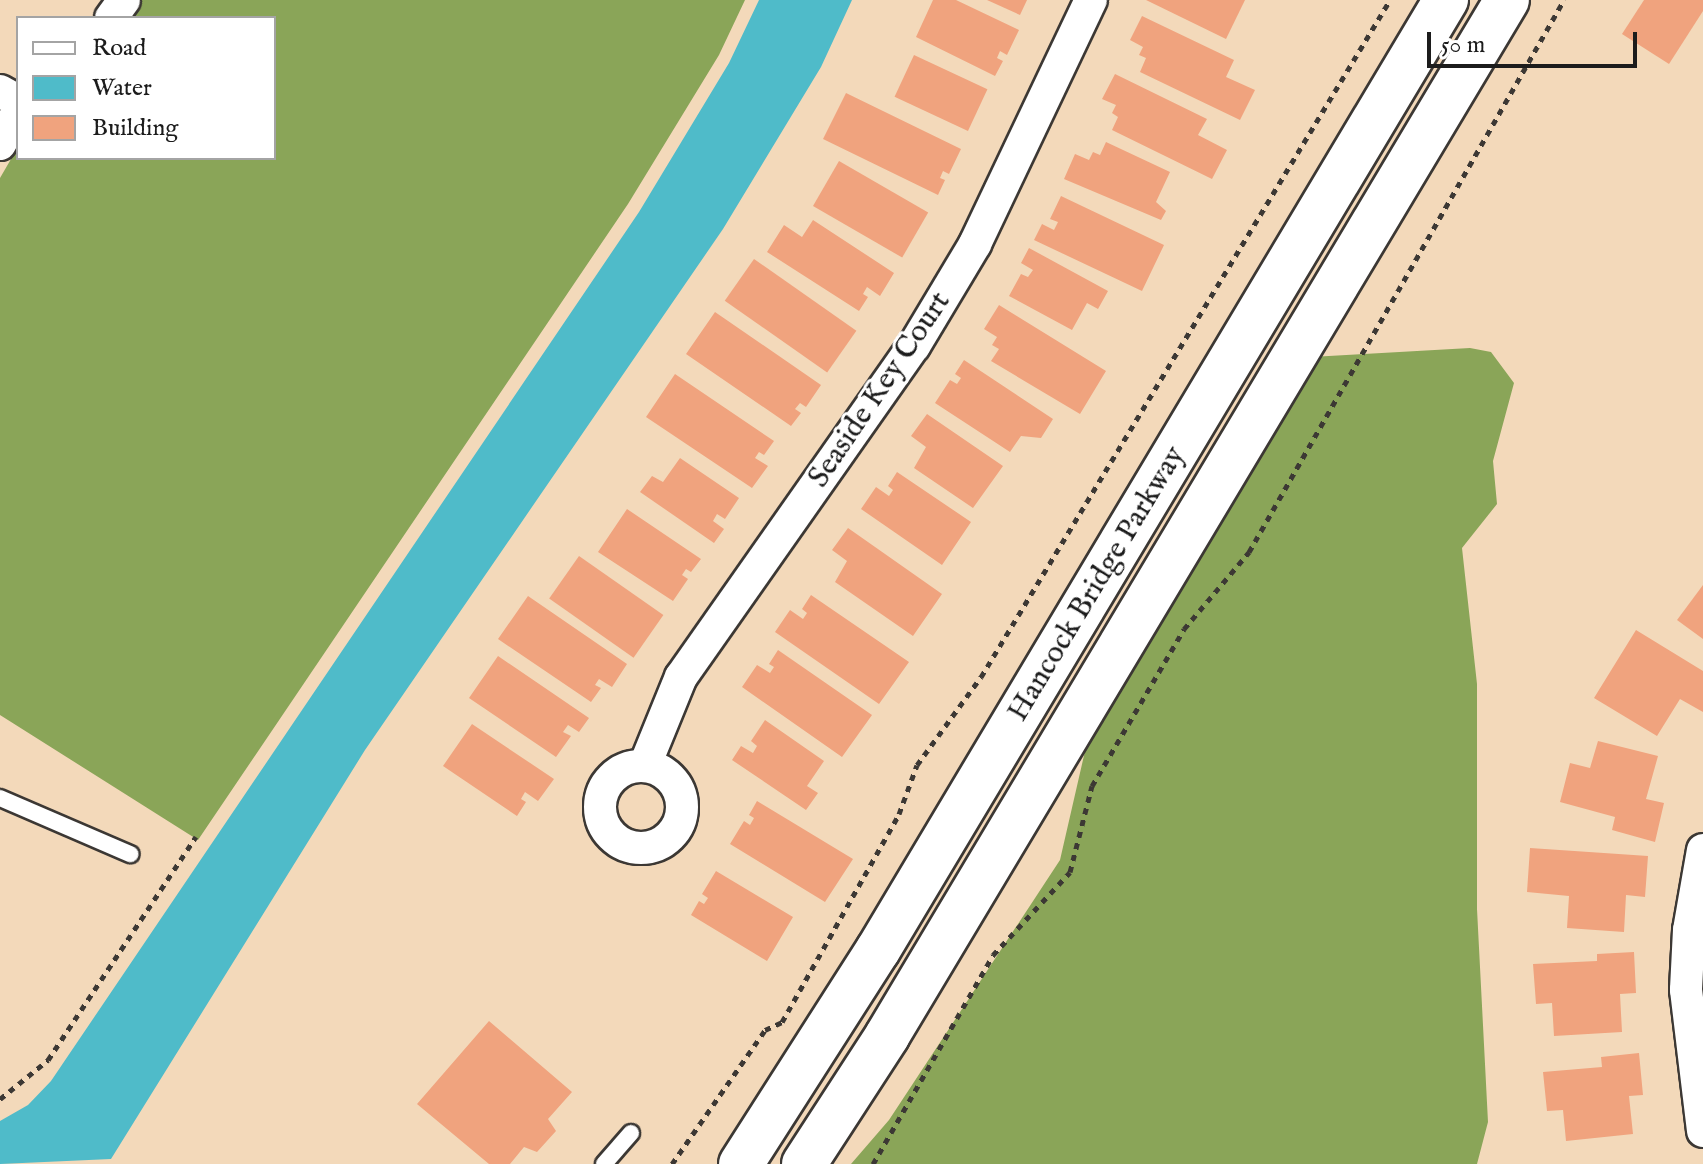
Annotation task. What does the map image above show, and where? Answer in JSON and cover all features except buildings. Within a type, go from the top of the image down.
[{"type":"main road","name":"Hancock Bridge Parkway","points":[[741,1164],[878,950],[1446,0]]},
{"type":"main road","name":"Hancock Bridge Parkway","points":[[804,1164],[887,1036],[1507,0]]},
{"type":"street","name":"Seaside Key Court","points":[[645,765],[681,677],[914,346],[975,244],[1091,0]]},
{"type":"street","points":[[0,144],[16,116]]},
{"type":"street","points":[[1703,850],[1692,908],[1686,990],[1703,1131]]},
{"type":"lane","points":[[0,798],[130,854]]},
{"type":"lane","points":[[604,1164],[631,1133]]},
{"type":"path","points":[[672,1164],[765,1030],[782,1022],[899,814],[917,765],[981,677],[1390,0]]},
{"type":"path","points":[[873,1164],[993,955],[1070,872],[1092,786],[1184,629],[1249,552],[1564,0]]},
{"type":"path","points":[[0,1099],[48,1060],[196,836]]},
{"type":"green space","points":[[124,0],[745,0],[719,55],[628,204],[198,840],[0,715],[0,178],[16,150],[16,160],[276,160],[276,16],[112,16]]},
{"type":"green space","points":[[1470,348],[1491,352],[1514,383],[1493,461],[1497,504],[1462,548],[1477,684],[1477,909],[1488,1122],[1477,1164],[851,1164],[889,1120],[1060,860],[1091,725],[1311,357]]},
{"type":"water","points":[[759,0],[852,0],[821,67],[723,229],[365,750],[111,1159],[0,1164],[0,1121],[28,1105],[51,1081],[639,212],[729,63]]}]
